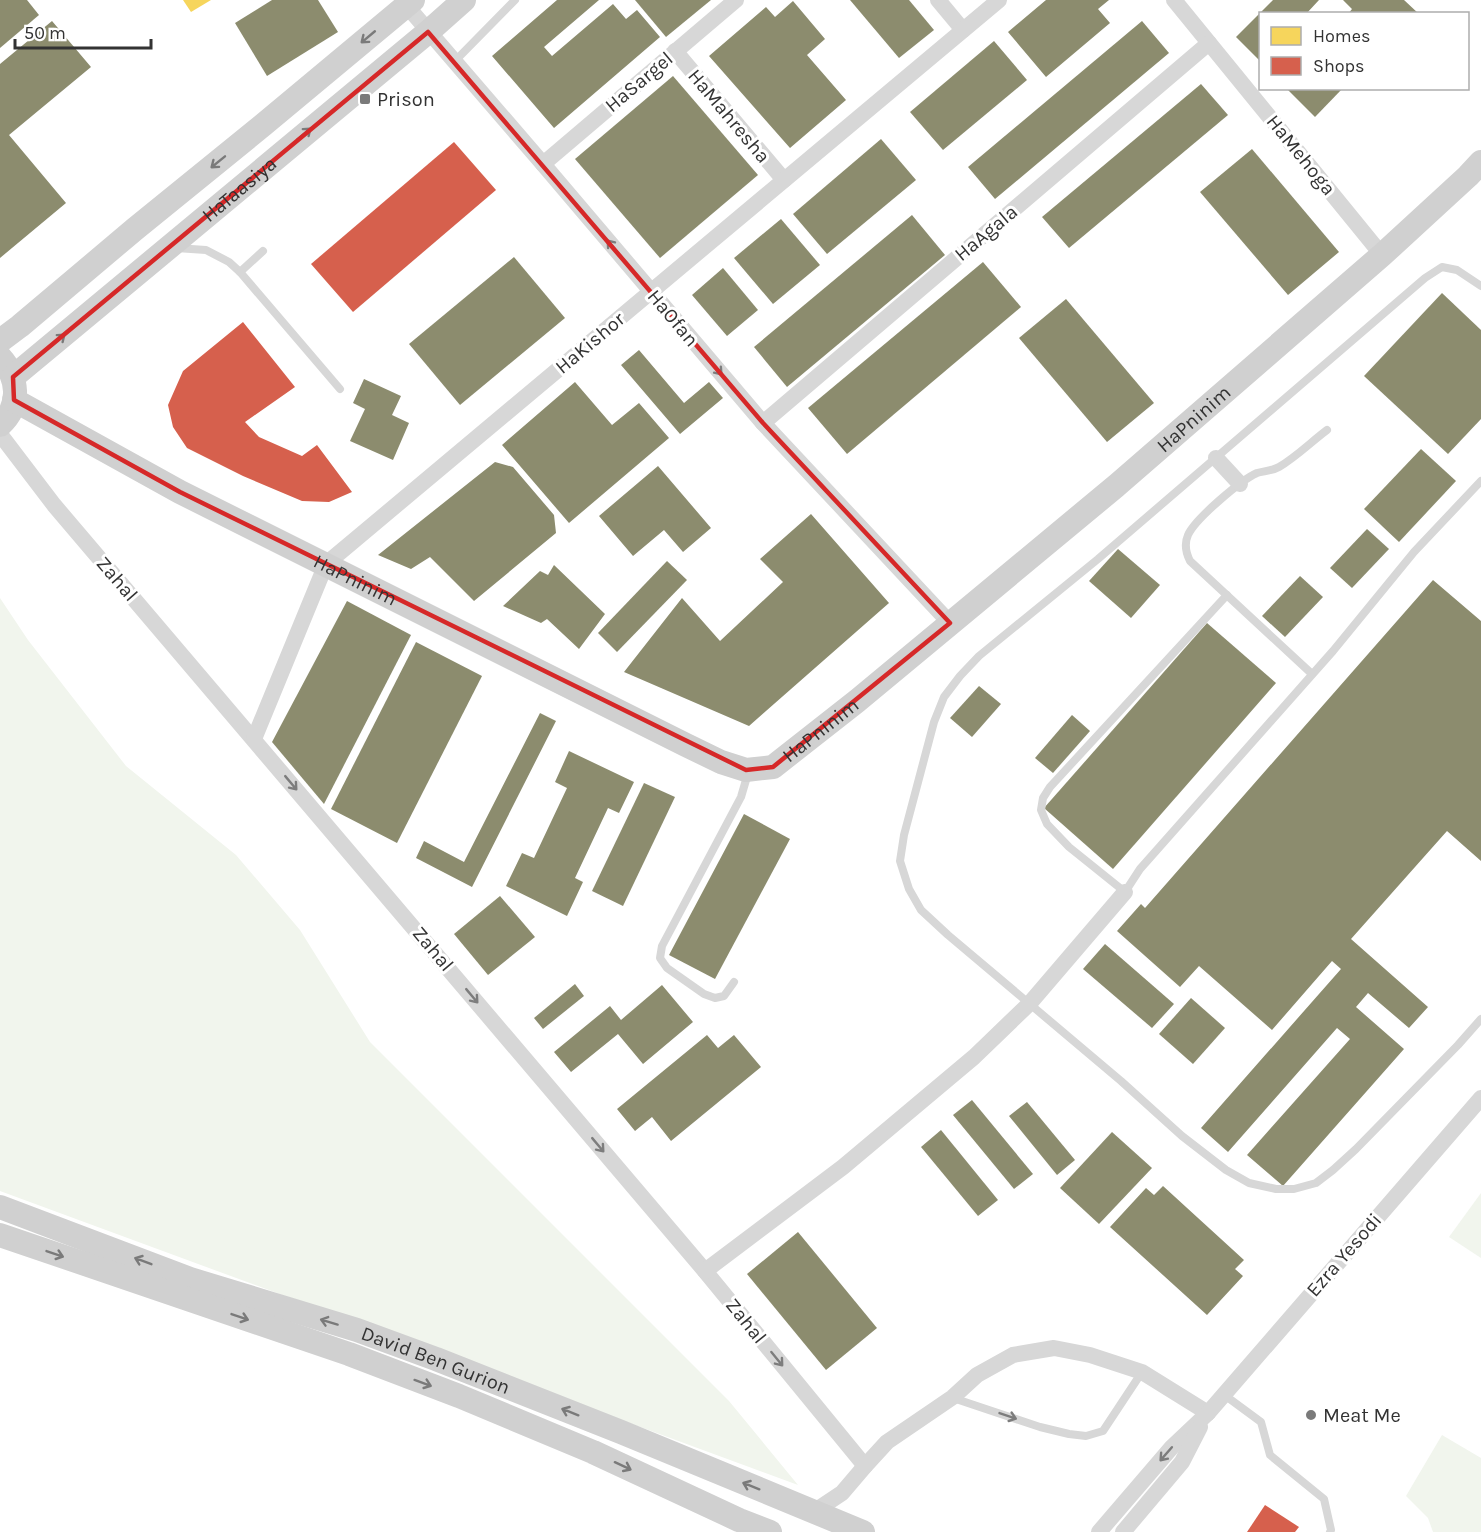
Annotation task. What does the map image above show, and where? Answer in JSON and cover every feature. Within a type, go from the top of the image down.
[{"type":"street","name":"HaTaasiya","points":[[14,389],[170,248],[464,0]]},
{"type":"street","name":"HaSargel","points":[[543,164],[736,0]]},
{"type":"street","points":[[938,0],[963,30]]},
{"type":"street","name":"HaKishor","points":[[254,739],[326,564],[999,0]]},
{"type":"street","name":"HaMehoga","points":[[1174,0],[1382,255]]},
{"type":"street","name":"HaTaasiya","points":[[0,341],[409,3]]},
{"type":"street","name":"HaOfan","points":[[409,3],[428,32],[763,423],[950,623]]},
{"type":"street","name":"HaAgala","points":[[763,423],[1209,43]]},
{"type":"street","name":"HaMahresha","points":[[675,51],[784,180]]},
{"type":"street","name":"HaPninim","points":[[14,389],[180,492],[686,745],[721,762],[746,770],[772,767],[858,701],[1116,486],[1382,255],[1481,162]]},
{"type":"street","points":[[0,357],[8,366],[14,389],[11,411],[0,425]]},
{"type":"street","name":"Zahal","points":[[0,434],[54,505],[705,1271],[865,1466]]},
{"type":"street","points":[[1216,458],[1240,484]]},
{"type":"street","points":[[705,1271],[843,1167],[974,1057],[1030,1003],[1125,892]]},
{"type":"street","name":"Ezra Yesodi","points":[[1099,1532],[1172,1447],[1208,1413],[1481,1098]]},
{"type":"street","name":"David Ben Gurion","points":[[0,1207],[190,1279],[357,1330],[436,1359],[621,1432],[863,1532]]},
{"type":"street","name":"David Ben Gurion","points":[[0,1235],[350,1354],[459,1396],[593,1452],[739,1520],[770,1532]]},
{"type":"street","points":[[786,1500],[818,1509],[842,1493],[887,1442],[953,1397],[977,1375],[1013,1355],[1054,1348],[1090,1355],[1142,1372],[1208,1413]]},
{"type":"street","name":"Ezra Yesodi","points":[[1123,1532],[1182,1462],[1208,1413]]},
{"type":"lane","points":[[454,62],[515,0]]},
{"type":"lane","points":[[170,248],[206,250],[229,262],[340,389]]},
{"type":"lane","points":[[240,272],[263,251]]},
{"type":"lane","points":[[1481,286],[1457,270],[1442,267],[1425,278],[1098,559],[979,656],[944,698],[934,722],[904,835],[900,861],[909,889],[921,910],[948,935],[1121,1081],[1190,1143],[1226,1170],[1249,1183],[1276,1189],[1294,1189],[1316,1183],[1356,1149],[1481,1019]]},
{"type":"lane","points":[[1312,674],[1190,561],[1186,546],[1187,536],[1198,520],[1240,484],[1255,474],[1277,468],[1327,430]]},
{"type":"lane","points":[[1227,595],[1050,787],[1043,798],[1041,810],[1047,824],[1069,847],[1125,892],[1140,869],[1333,651],[1414,552],[1481,480]]},
{"type":"lane","points":[[734,982],[724,996],[715,998],[704,994],[667,968],[660,958],[662,946],[741,797],[746,780],[746,770]]},
{"type":"lane","points":[[953,1397],[1040,1427],[1086,1436],[1103,1431],[1142,1372]]},
{"type":"lane","points":[[1223,1394],[1261,1422],[1270,1455],[1324,1499],[1330,1532]]},
{"type":"highlighted area","points":[[428,32],[763,423],[950,623],[773,767],[746,770],[180,492],[14,400],[13,377]]},
{"type":"shaded area","points":[[0,598],[28,640],[126,766],[236,855],[300,930],[370,1042],[729,1401],[798,1485],[0,1191]]},
{"type":"shaded area","points":[[1481,1193],[1481,1258],[1449,1237]]},
{"type":"shaded area","points":[[1442,1435],[1481,1458],[1481,1532],[1433,1532],[1428,1518],[1406,1496]]},
{"type":"building: Homes","points":[[183,0],[211,0],[191,12]]},
{"type":"building: Shops","points":[[454,142],[496,190],[353,312],[311,264]]},
{"type":"building: Shops","points":[[243,322],[295,387],[245,422],[259,437],[302,456],[317,445],[352,492],[329,502],[302,501],[243,476],[187,448],[173,427],[168,405],[183,371]]},
{"type":"building: Shops","points":[[1265,1505],[1299,1527],[1295,1532],[1247,1532]]},
{"type":"building: Industry","points":[[0,0],[27,0],[39,15],[0,48]]},
{"type":"building: Industry","points":[[272,0],[318,0],[338,32],[267,76],[235,23]]},
{"type":"building: Industry","points":[[557,0],[599,0],[544,47],[552,56],[613,4],[626,19],[637,10],[660,37],[554,128],[492,56]]},
{"type":"building: Industry","points":[[635,0],[711,0],[666,37]]},
{"type":"building: Industry","points":[[850,0],[909,0],[934,30],[899,58]]},
{"type":"building: Industry","points":[[1046,0],[1109,0],[1098,9],[1110,23],[1046,77],[1008,32]]},
{"type":"building: Industry","points":[[1273,0],[1319,0],[1308,12],[1261,12]]},
{"type":"building: Industry","points":[[1343,0],[1404,0],[1417,12],[1350,12],[1352,9]]},
{"type":"building: Industry","points":[[793,1],[825,39],[807,55],[846,100],[790,148],[709,56],[766,7],[775,17]]},
{"type":"building: Industry","points":[[1259,14],[1259,60],[1236,37]]},
{"type":"building: Industry","points":[[52,21],[91,67],[9,135],[66,203],[0,258],[0,64]]},
{"type":"building: Industry","points":[[1142,21],[1169,53],[995,199],[968,167]]},
{"type":"building: Industry","points":[[994,41],[1027,80],[943,150],[910,112]]},
{"type":"building: Industry","points":[[673,76],[758,175],[660,258],[575,159]]},
{"type":"building: Industry","points":[[1201,84],[1228,115],[1069,248],[1042,217]]},
{"type":"building: Industry","points":[[1288,90],[1341,90],[1315,117]]},
{"type":"building: Industry","points":[[881,139],[916,180],[827,254],[793,214]]},
{"type":"building: Industry","points":[[1252,149],[1339,252],[1288,295],[1200,192]]},
{"type":"building: Industry","points":[[912,215],[945,255],[787,387],[754,347]]},
{"type":"building: Industry","points":[[781,219],[820,265],[773,304],[734,258]]},
{"type":"building: Industry","points":[[514,257],[565,318],[460,405],[409,344]]},
{"type":"building: Industry","points":[[983,262],[1021,307],[847,454],[808,408]]},
{"type":"building: Industry","points":[[723,268],[758,310],[727,336],[692,295]]},
{"type":"building: Industry","points":[[1442,293],[1481,330],[1481,419],[1448,454],[1364,376]]},
{"type":"building: Industry","points":[[1066,299],[1154,403],[1107,442],[1019,338]]},
{"type":"building: Industry","points":[[639,350],[684,403],[709,382],[723,398],[680,434],[621,365]]},
{"type":"building: Industry","points":[[364,379],[401,396],[392,415],[409,423],[393,460],[350,441],[365,409],[353,403]]},
{"type":"building: Industry","points":[[575,382],[612,425],[639,403],[669,438],[569,523],[502,445]]},
{"type":"building: Industry","points":[[1421,449],[1456,481],[1399,542],[1364,509]]},
{"type":"building: Industry","points":[[495,462],[513,467],[554,515],[556,533],[474,601],[430,557],[411,569],[378,555]]},
{"type":"building: Industry","points":[[658,466],[711,528],[683,552],[664,530],[633,556],[599,516]]},
{"type":"building: Industry","points":[[811,514],[889,603],[749,726],[624,672],[682,598],[720,641],[783,582],[760,559]]},
{"type":"building: Industry","points":[[1367,529],[1389,549],[1352,588],[1330,568]]},
{"type":"building: Industry","points":[[1118,549],[1160,585],[1131,618],[1089,581]]},
{"type":"building: Industry","points":[[667,561],[687,580],[617,652],[598,633]]},
{"type":"building: Industry","points":[[554,565],[605,614],[579,649],[547,619],[541,623],[503,606],[540,571],[548,575]]},
{"type":"building: Industry","points":[[1300,576],[1323,597],[1285,637],[1262,616]]},
{"type":"building: Industry","points":[[1433,580],[1481,621],[1481,861],[1447,831],[1351,939],[1428,1007],[1409,1028],[1368,993],[1356,1007],[1404,1049],[1283,1186],[1247,1155],[1350,1039],[1337,1028],[1228,1152],[1201,1128],[1341,969],[1332,961],[1272,1030],[1199,966],[1180,987],[1117,931],[1141,904],[1145,908]]},
{"type":"building: Industry","points":[[347,601],[411,635],[324,804],[272,742]]},
{"type":"building: Industry","points":[[1207,623],[1276,683],[1113,869],[1044,808]]},
{"type":"building: Industry","points":[[416,642],[482,676],[397,843],[331,809]]},
{"type":"building: Industry","points":[[979,686],[1001,704],[972,737],[950,718]]},
{"type":"building: Industry","points":[[540,713],[556,721],[472,887],[416,858],[424,841],[464,862]]},
{"type":"building: Industry","points":[[1072,715],[1090,731],[1053,773],[1035,758]]},
{"type":"building: Industry","points":[[569,751],[634,782],[619,813],[608,808],[575,878],[583,882],[567,916],[506,886],[522,853],[534,858],[567,788],[555,782]]},
{"type":"building: Industry","points":[[644,783],[675,797],[623,906],[592,891]]},
{"type":"building: Industry","points":[[744,814],[790,839],[715,979],[669,955]]},
{"type":"building: Industry","points":[[500,896],[535,937],[488,975],[454,934]]},
{"type":"building: Industry","points":[[1105,944],[1174,1004],[1152,1028],[1083,969]]},
{"type":"building: Industry","points":[[575,984],[584,996],[543,1029],[534,1018]]},
{"type":"building: Industry","points":[[662,985],[693,1022],[643,1064],[618,1034],[571,1072],[554,1052],[610,1006],[621,1020]]},
{"type":"building: Industry","points":[[1191,998],[1225,1028],[1193,1064],[1159,1034]]},
{"type":"building: Industry","points":[[707,1035],[718,1048],[734,1035],[761,1067],[671,1141],[652,1117],[635,1131],[617,1109]]},
{"type":"building: Industry","points":[[972,1100],[1033,1174],[1014,1189],[953,1115]]},
{"type":"building: Industry","points":[[1027,1102],[1075,1160],[1057,1175],[1009,1116]]},
{"type":"building: Industry","points":[[941,1130],[998,1200],[978,1216],[921,1147]]},
{"type":"building: Industry","points":[[1112,1132],[1152,1168],[1099,1224],[1060,1188]]},
{"type":"building: Industry","points":[[1163,1186],[1244,1260],[1235,1269],[1243,1276],[1207,1315],[1110,1227],[1146,1188],[1154,1195]]},
{"type":"building: Industry","points":[[798,1232],[877,1328],[826,1370],[747,1274]]},
{"type":"place","name":"Prison","points":[[365,99]]},
{"type":"place","name":"Meat Me","points":[[1311,1415]]}]
